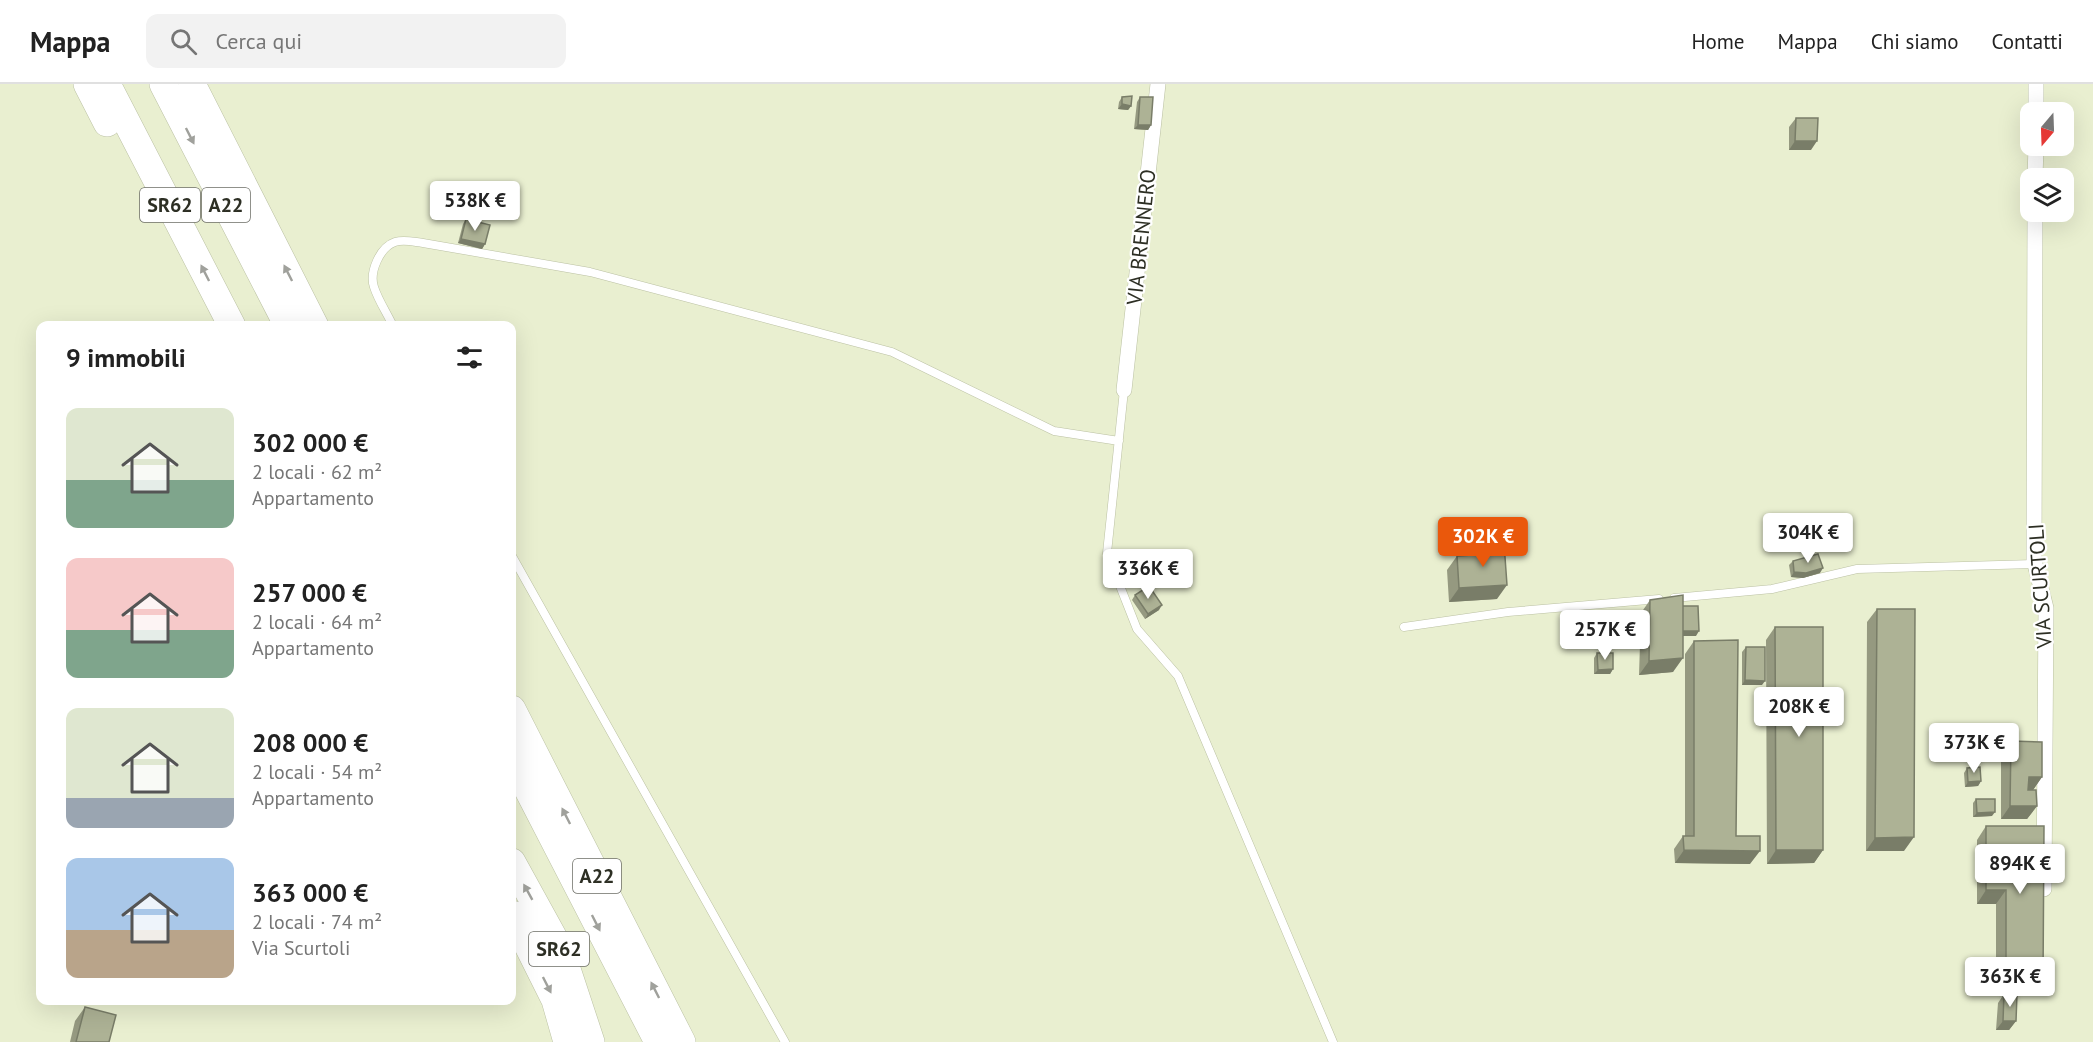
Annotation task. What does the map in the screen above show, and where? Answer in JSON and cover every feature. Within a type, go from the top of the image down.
[{"type":"highway","name":"SR62","points":[[87,84],[208,321]]},
{"type":"highway","name":"SR62","points":[[108,84],[229,321]]},
{"type":"highway","name":"A22","points":[[164,84],[285,321]]},
{"type":"highway","name":"A22","points":[[192,84],[312,321]]},
{"type":"highway","name":"A22","points":[[516,717],[682,1042]]},
{"type":"highway","name":"A22","points":[[516,767],[658,1042]]},
{"type":"highway","name":"SR62","points":[[516,869],[561,951],[591,1042]]},
{"type":"highway","name":"SR62","points":[[516,922],[555,1000],[567,1042]]},
{"type":"highway","points":[[561,951],[605,1042]]},
{"type":"street","name":"VIA BRENNERO","points":[[1124,390],[1158,84]]},
{"type":"street","points":[[2036,84],[2036,102]]},
{"type":"street","name":"VIA SCURTOLI","points":[[2035,222],[2035,564],[2046,609],[2044,889]]},
{"type":"lane","points":[[390,321],[372,285],[373,271],[386,247],[394,242],[423,243],[590,272],[892,352],[1054,431],[1119,441]]},
{"type":"lane","points":[[1124,390],[1107,553],[1137,628],[1178,676],[1333,1042]]},
{"type":"lane","points":[[516,563],[785,1042]]},
{"type":"lane","points":[[1404,627],[1508,612],[1772,589],[1857,569],[2035,564]]},
{"type":"building","points":[[1132,96],[1131,106],[1122,104],[1122,97]]},
{"type":"building","points":[[1140,97],[1153,97],[1151,125],[1138,125]]},
{"type":"building","points":[[1796,118],[1818,118],[1817,141],[1795,141]]},
{"type":"building","points":[[466,219],[490,225],[485,244],[461,239]]},
{"type":"building","points":[[1504,543],[1507,585],[1459,588],[1457,556],[1487,554],[1486,544]]},
{"type":"building","points":[[1818,554],[1823,568],[1806,573],[1794,572],[1793,561]]},
{"type":"building","points":[[1149,586],[1162,605],[1148,614],[1135,595]]},
{"type":"building","points":[[1683,595],[1683,658],[1649,661],[1650,600]]},
{"type":"building","points":[[1683,606],[1698,606],[1699,631],[1683,631]]},
{"type":"building","points":[[1877,609],[1915,609],[1914,837],[1875,838]]},
{"type":"building","points":[[1775,627],[1823,627],[1823,850],[1776,850]]},
{"type":"building","points":[[1738,640],[1736,836],[1760,836],[1760,851],[1684,850],[1683,836],[1694,836],[1694,641]]},
{"type":"building","points":[[1746,647],[1765,647],[1765,681],[1745,680]]},
{"type":"building","points":[[1597,653],[1613,653],[1613,669],[1598,670]]},
{"type":"building","points":[[2011,741],[2042,742],[2042,777],[2029,777],[2028,790],[2036,790],[2037,806],[2010,806]]},
{"type":"building","points":[[1980,767],[1981,781],[1968,782],[1967,768]]},
{"type":"building","points":[[1976,799],[1995,799],[1995,812],[1977,813]]},
{"type":"building","points":[[1986,826],[2044,826],[2043,981],[2006,980],[2006,890],[1986,890]]},
{"type":"building","points":[[2004,994],[2017,994],[2016,1021],[2003,1021]]},
{"type":"building","points":[[85,1007],[116,1015],[109,1042],[76,1042]]}]
